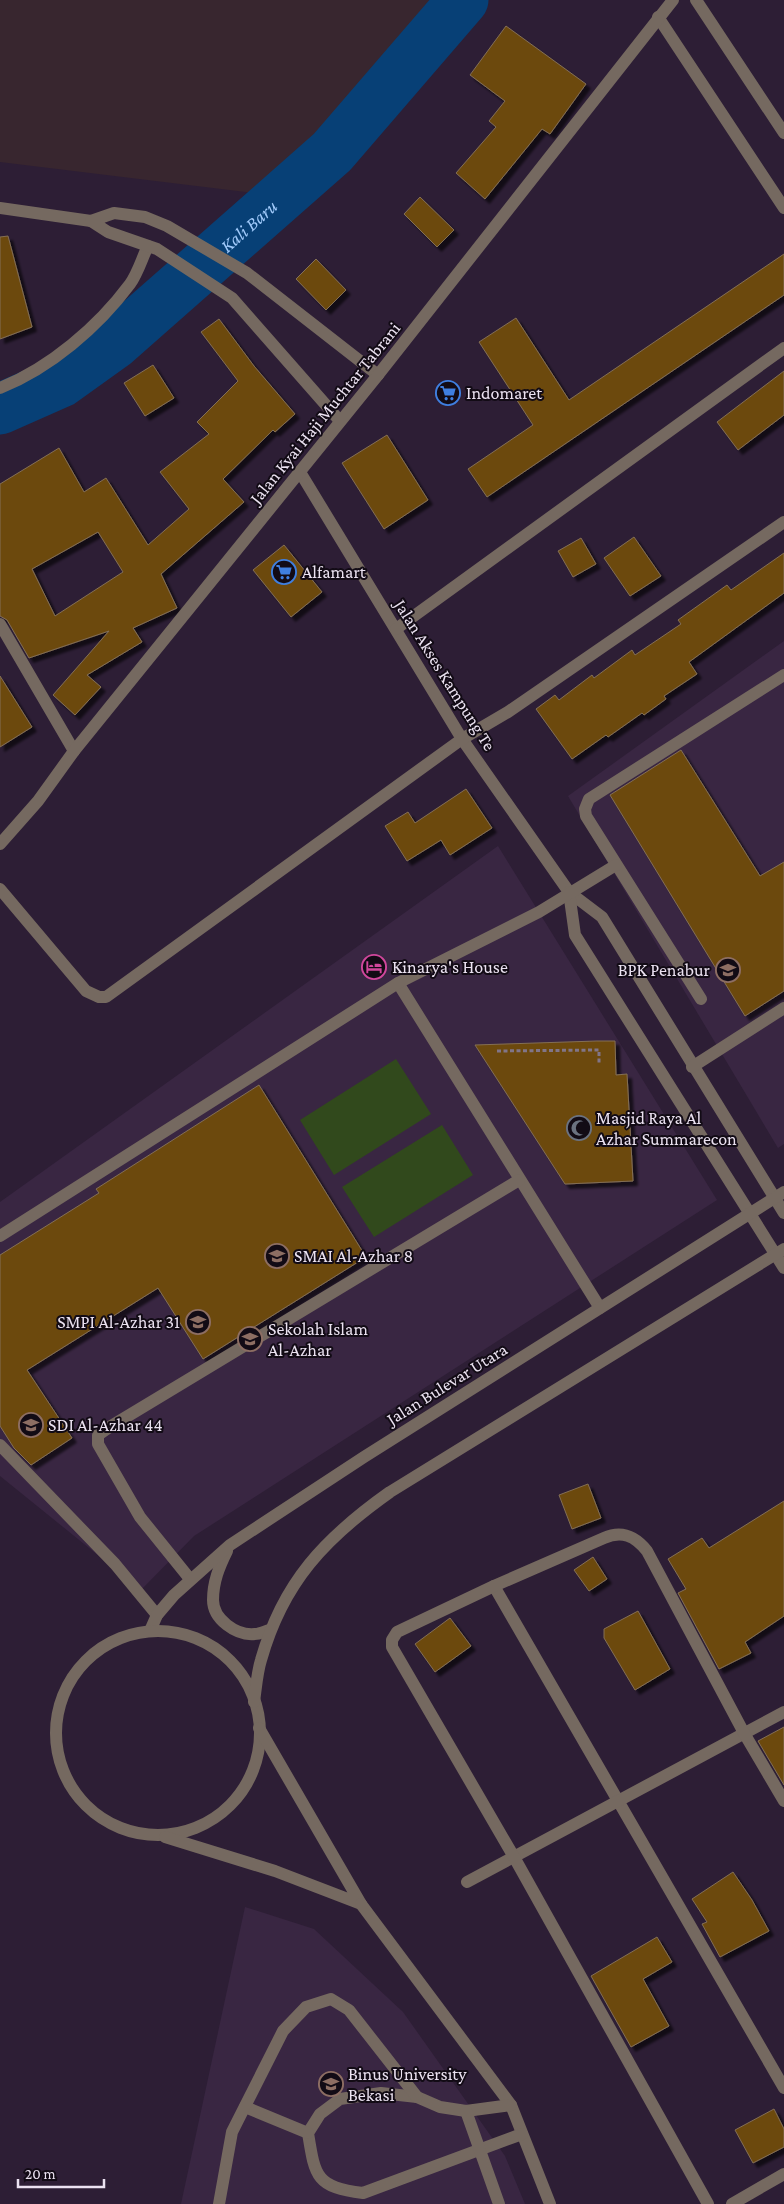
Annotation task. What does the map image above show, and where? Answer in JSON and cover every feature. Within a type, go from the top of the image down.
[{"type":"street","name":"Jalan Kyai Haji Muchtar Tabrani","points":[[0,844],[38,801],[74,751],[378,375],[673,0]]},
{"type":"street","points":[[696,0],[784,133]]},
{"type":"street","points":[[658,17],[784,208]]},
{"type":"street","points":[[0,208],[91,221],[108,232],[153,248],[232,298],[340,421]]},
{"type":"street","points":[[91,221],[114,213],[145,217],[168,226],[247,273],[378,375]]},
{"type":"street","points":[[0,388],[41,368],[74,344],[131,283],[153,248]]},
{"type":"street","points":[[396,629],[784,348]]},
{"type":"street","name":"Jalan Akses Kampung Te","points":[[300,472],[462,739],[569,892],[602,917],[692,1067],[779,1195],[784,1213]]},
{"type":"street","points":[[0,889],[86,991],[99,997],[106,997],[462,739],[508,712],[784,522]]},
{"type":"street","points":[[0,626],[74,751]]},
{"type":"street","points":[[701,999],[586,816],[585,809],[589,799],[784,675]]},
{"type":"street","points":[[0,1236],[398,983],[539,912],[616,865]]},
{"type":"street","name":"Jalan Akses Kampung Te","points":[[569,892],[575,935],[749,1214],[780,1252],[784,1268]]},
{"type":"street","points":[[398,983],[600,1308]]},
{"type":"street","points":[[692,1067],[784,1008]]},
{"type":"street","points":[[190,1579],[140,1517],[98,1444],[98,1436],[116,1422],[519,1180]]},
{"type":"street","name":"Jalan Bulevar Utara","points":[[150,1631],[157,1615],[190,1579],[230,1545],[373,1451],[779,1195]]},
{"type":"street","points":[[254,1702],[260,1662],[270,1630],[295,1580],[343,1527],[398,1486],[780,1252]]},
{"type":"street","points":[[0,1445],[114,1564],[157,1615]]},
{"type":"street","points":[[708,2204],[392,1643],[397,1632],[494,1586],[614,1534],[625,1534],[632,1537],[647,1551],[744,1733],[784,1801]]},
{"type":"street","points":[[230,1545],[218,1569],[214,1587],[213,1603],[216,1610],[220,1618],[230,1628],[242,1634],[255,1634],[270,1630]]},
{"type":"street","points":[[494,1586],[784,2088]]},
{"type":"street","points":[[160,1835],[183,1832],[204,1824],[224,1811],[239,1794],[251,1774],[258,1752],[259,1728],[254,1702],[248,1686],[238,1672],[214,1648],[184,1634],[150,1631],[128,1635],[108,1643],[89,1656],[63,1693],[57,1714],[56,1737],[59,1759],[68,1780],[80,1799],[97,1814],[116,1826],[138,1833],[160,1835],[275,1871],[361,1904]]},
{"type":"street","points":[[467,1882],[784,1712]]},
{"type":"street","points":[[259,1728],[361,1904],[511,2105],[550,2204]]},
{"type":"street","points":[[219,2204],[232,2132],[283,2031],[306,2007],[331,1999],[349,2010],[417,2097]]},
{"type":"street","points":[[511,2105],[466,2111],[440,2107],[417,2097],[381,2093],[340,2099],[320,2114],[308,2133],[312,2163],[322,2181],[339,2190],[363,2193],[522,2134]]},
{"type":"street","points":[[245,2107],[308,2133]]},
{"type":"street","points":[[466,2111],[499,2204]]},
{"type":"street","points":[[732,2204],[784,2174]]},
{"type":"path","points":[[497,1051],[599,1050],[599,1064]]},
{"type":"shaded area","points":[[0,0],[470,0],[262,194],[0,162]]},
{"type":"shaded area","name":"BPK Penabur","points":[[784,641],[784,1144],[778,1148],[568,796]]},
{"type":"shaded area","name":"Sekolah Islam Al-Azhar","points":[[498,846],[717,1200],[194,1536],[141,1590],[0,1476],[0,1202]]},
{"type":"shaded area","name":"Binus University Bekasi","points":[[245,1907],[314,1929],[403,2012],[505,2156],[525,2204],[181,2204]]},
{"type":"green space","points":[[396,1059],[431,1114],[334,1175],[300,1120]]},
{"type":"green space","points":[[442,1125],[473,1175],[374,1237],[342,1187]]},
{"type":"building","points":[[506,26],[586,84],[550,134],[542,129],[485,199],[456,173],[496,127],[489,121],[505,101],[470,75]]},
{"type":"building","points":[[420,197],[454,230],[437,247],[404,214]]},
{"type":"building","points":[[8,236],[32,327],[0,339],[0,237]]},
{"type":"building","points":[[784,254],[784,295],[487,497],[468,469],[533,425],[479,342],[516,318],[569,400]]},
{"type":"building","points":[[316,259],[346,290],[326,310],[296,279]]},
{"type":"building","points":[[219,319],[254,366],[295,414],[275,432],[273,430],[223,479],[244,502],[161,574],[177,608],[133,628],[142,642],[87,675],[101,687],[75,715],[53,695],[109,631],[29,658],[7,620],[0,616],[0,484],[59,448],[84,492],[106,478],[148,545],[189,509],[160,472],[209,434],[197,422],[238,381],[201,332]],"holes":[[[98,532],[123,572],[55,616],[32,569]]]},
{"type":"building","points":[[153,365],[174,398],[145,416],[124,383]]},
{"type":"building","points":[[784,371],[784,415],[738,450],[717,422]]},
{"type":"building","points":[[387,435],[428,500],[384,529],[342,463]]},
{"type":"building","points":[[634,537],[661,576],[630,596],[604,558]]},
{"type":"building","points":[[581,538],[596,564],[573,577],[558,551]]},
{"type":"building","points":[[284,545],[322,592],[291,617],[253,570]]},
{"type":"building","points":[[784,553],[784,593],[689,662],[697,674],[664,696],[666,699],[608,737],[606,735],[572,759],[536,709],[555,695],[559,700],[592,675],[594,678],[632,650],[635,655],[681,624],[678,620],[727,585],[731,590]]},
{"type":"building","points":[[0,676],[32,727],[0,747]]},
{"type":"building","points":[[681,750],[760,876],[784,862],[784,991],[745,1016],[610,795]]},
{"type":"building","points":[[466,789],[492,828],[450,855],[441,840],[407,861],[385,826],[408,812],[415,823]]},
{"type":"building","name":"Masjid Raya Al Azhar Summarecon","points":[[615,1041],[616,1075],[627,1074],[633,1181],[565,1184],[475,1045]]},
{"type":"building","points":[[259,1085],[366,1257],[203,1359],[158,1288],[27,1370],[72,1438],[31,1465],[14,1448],[0,1426],[0,1255],[99,1193],[96,1189]]},
{"type":"building","points":[[588,1484],[601,1518],[572,1529],[559,1495]]},
{"type":"building","points":[[784,1501],[784,1616],[745,1642],[751,1653],[719,1669],[678,1593],[686,1589],[668,1559],[702,1538],[709,1548]]},
{"type":"building","points":[[593,1557],[607,1579],[589,1591],[574,1570]]},
{"type":"building","points":[[638,1611],[670,1669],[635,1690],[604,1638],[604,1629]]},
{"type":"building","points":[[450,1618],[471,1646],[435,1672],[415,1644]]},
{"type":"building","points":[[784,1727],[784,1785],[758,1741]]},
{"type":"building","points":[[733,1872],[752,1900],[769,1931],[720,1957],[702,1924],[707,1922],[692,1899]]},
{"type":"building","points":[[657,1937],[672,1962],[643,1979],[669,2026],[631,2047],[591,1976]]},
{"type":"building","points":[[774,2109],[784,2129],[784,2147],[753,2163],[735,2130]]},
{"type":"waterway","name":"Kali Baru","points":[[0,409],[61,382],[114,344],[332,152],[463,0]]},
{"type":"place","name":"Indomaret","points":[[448,393]]},
{"type":"place","name":"Alfamart","points":[[284,572]]},
{"type":"place","name":"Kinarya's House","points":[[374,967]]},
{"type":"place","name":"BPK Penabur","points":[[728,970]]},
{"type":"place","name":"Masjid Raya Al Azhar Summarecon","points":[[579,1128]]},
{"type":"place","name":"SMAI Al-Azhar 8","points":[[277,1256]]},
{"type":"place","name":"SMPI Al-Azhar 31","points":[[198,1322]]},
{"type":"place","name":"Sekolah Islam Al-Azhar","points":[[250,1339]]},
{"type":"place","name":"SDI Al-Azhar 44","points":[[31,1425]]},
{"type":"place","name":"Binus University Bekasi","points":[[331,2084]]}]
